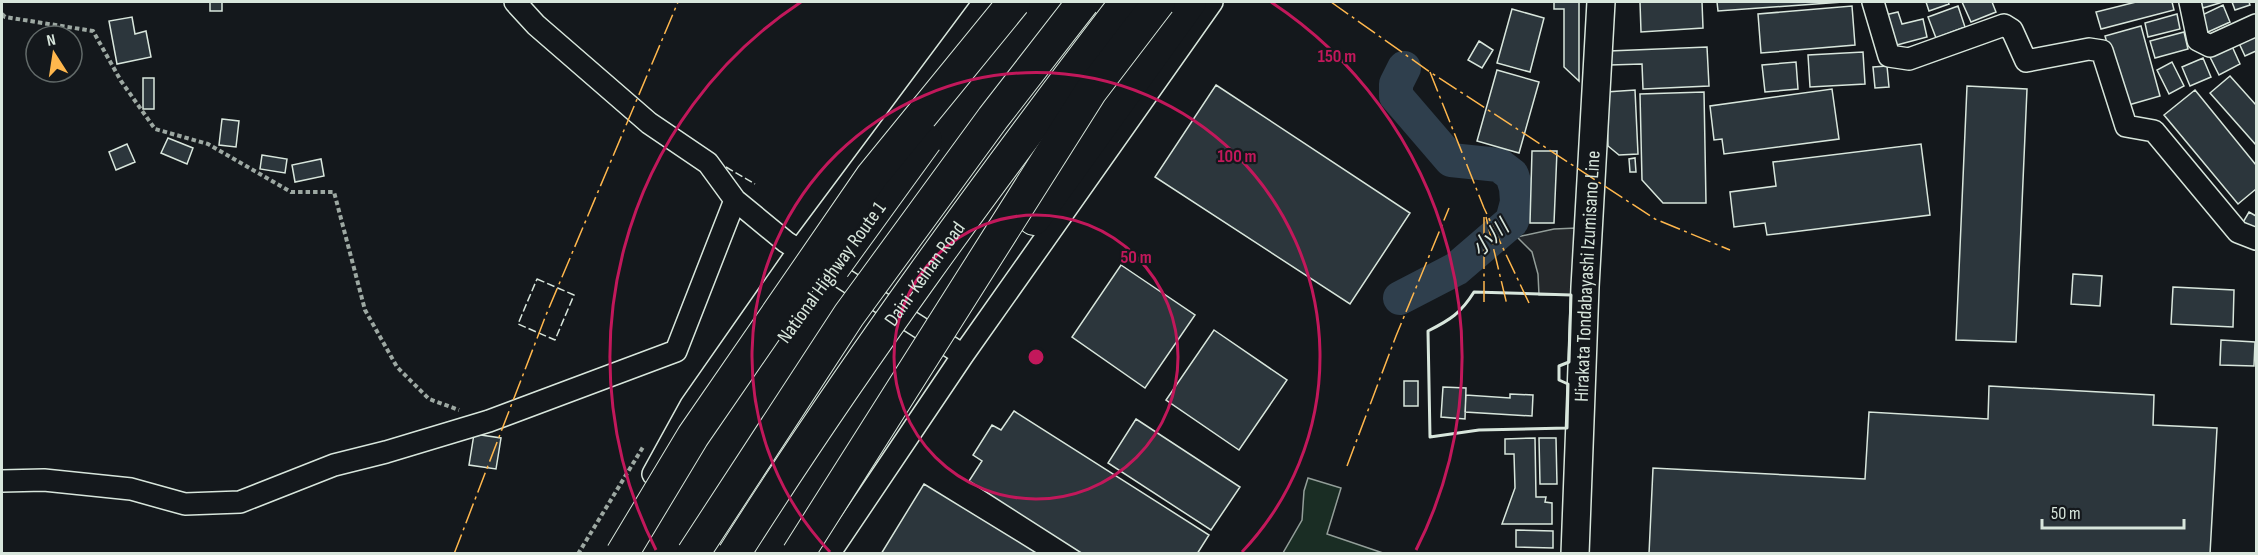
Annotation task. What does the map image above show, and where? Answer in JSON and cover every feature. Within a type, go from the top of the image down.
[{"type":"highway","points":[[622,554],[693,436],[872,176],[1014,2]]},
{"type":"highway","name":"National Highway Route 1","points":[[646,554],[739,399],[988,53],[1032,2]]},
{"type":"highway","name":"Daini-Keihan Road","points":[[693,554],[849,315],[993,118],[1083,2]]},
{"type":"highway","name":"Daini-Keihan Road","points":[[734,554],[877,338],[1021,140],[1126,2]]},
{"type":"highway","points":[[798,554],[1091,91],[1159,2]]},
{"type":"highway","points":[[774,554],[855,425],[1034,219],[1190,2]]},
{"type":"main road","name":"Hirakata Tondabayashi Izumisano Line","points":[[1575,554],[1585,287],[1601,2]]},
{"type":"street","points":[[515,2],[536,25],[649,123],[708,163],[735,200],[786,242],[963,355]]},
{"type":"street","points":[[608,554],[691,405],[800,249],[984,2]]},
{"type":"street","points":[[829,554],[963,355],[1212,2]]},
{"type":"street","points":[[1873,2],[1889,56],[1909,59],[2004,26],[2012,30],[2026,61],[2090,49],[2102,51],[2126,126],[2154,131],[2238,232],[2256,239]]},
{"type":"street","points":[[2190,2],[2198,40],[2210,46],[2256,25]]},
{"type":"street","points":[[2,481],[44,480],[131,489],[185,504],[240,502],[334,465],[489,421],[676,351],[735,200]]},
{"type":"path","points":[[2,14],[5,17],[93,31],[121,81],[155,129],[208,144],[291,192],[334,192],[365,310],[397,367],[429,399],[489,421]]},
{"type":"green space","points":[[1308,478],[1341,488],[1327,534],[1383,553],[1283,553],[1302,520],[1304,491]]},
{"type":"shaded area","points":[[1576,228],[1571,295],[1539,295],[1538,274],[1532,252],[1517,237],[1554,229]]},
{"type":"building","points":[[210,2],[222,2],[222,11],[210,11]]},
{"type":"building","points":[[1554,2],[1579,2],[1579,81],[1564,67],[1564,9],[1554,9]]},
{"type":"building","points":[[1640,2],[1702,2],[1703,28],[1641,32]]},
{"type":"building","points":[[1717,2],[1843,2],[1718,11]]},
{"type":"building","points":[[1926,2],[1948,2],[1949,4],[1929,11]]},
{"type":"building","points":[[1962,2],[1992,2],[1996,12],[1971,22]]},
{"type":"building","points":[[2136,2],[2172,2],[2174,10],[2101,29],[2096,12]]},
{"type":"building","points":[[2201,2],[2223,2],[2203,8]]},
{"type":"building","points":[[2232,2],[2249,2],[2250,5],[2235,10]]},
{"type":"building","points":[[2223,5],[2230,22],[2208,32],[2200,16]]},
{"type":"building","points":[[1852,6],[1855,45],[1761,53],[1758,14]]},
{"type":"building","points":[[1958,6],[1965,27],[1936,38],[1928,17]]},
{"type":"building","points":[[1512,9],[1544,18],[1530,72],[1497,63]]},
{"type":"building","points":[[1898,12],[1902,24],[1923,19],[1927,37],[1893,46],[1885,15]]},
{"type":"building","points":[[2177,14],[2180,29],[2148,37],[2145,23]]},
{"type":"building","points":[[132,17],[135,34],[146,31],[151,57],[117,64],[109,21]]},
{"type":"building","points":[[2141,26],[2160,96],[2125,106],[2105,36]]},
{"type":"building","points":[[2184,32],[2188,49],[2155,58],[2150,41]]},
{"type":"building","points":[[2256,32],[2256,51],[2245,56],[2238,41]]},
{"type":"building","points":[[1479,41],[1493,50],[1482,68],[1468,60]]},
{"type":"building","points":[[2231,44],[2240,64],[2219,75],[2209,55]]},
{"type":"building","points":[[1707,47],[1709,86],[1643,89],[1642,64],[1610,65],[1609,51]]},
{"type":"building","points":[[1863,52],[1865,84],[1810,87],[1808,55]]},
{"type":"building","points":[[2203,58],[2211,77],[2190,86],[2182,67]]},
{"type":"building","points":[[1796,62],[1798,89],[1765,92],[1762,65]]},
{"type":"building","points":[[2172,62],[2184,86],[2169,94],[2157,70]]},
{"type":"building","points":[[1887,66],[1889,87],[1875,88],[1873,67]]},
{"type":"building","points":[[1497,70],[1539,82],[1519,153],[1477,141]]},
{"type":"building","points":[[2230,76],[2256,105],[2256,145],[2210,93]]},
{"type":"building","points":[[143,78],[154,78],[154,109],[143,109]]},
{"type":"building","points":[[1216,85],[1410,213],[1350,304],[1155,177]]},
{"type":"building","points":[[1967,86],[2027,89],[2016,342],[1956,340]]},
{"type":"building","points":[[1832,89],[1839,139],[1724,154],[1722,139],[1714,140],[1710,106]]},
{"type":"building","points":[[1635,90],[1638,154],[1619,155],[1608,146],[1606,92]]},
{"type":"building","points":[[2195,90],[2256,165],[2256,189],[2238,204],[2164,115]]},
{"type":"building","points":[[1704,92],[1706,203],[1663,203],[1642,180],[1640,94]]},
{"type":"building","points":[[222,119],[239,121],[236,147],[219,145]]},
{"type":"building","points":[[168,138],[193,148],[187,164],[161,153]]},
{"type":"building","points":[[127,144],[135,162],[116,170],[109,152]]},
{"type":"building","points":[[1921,144],[1930,215],[1767,235],[1765,223],[1734,227],[1730,192],[1776,186],[1773,162]]},
{"type":"building","points":[[1532,151],[1557,151],[1554,223],[1530,223]]},
{"type":"building","points":[[262,155],[287,159],[285,173],[260,169]]},
{"type":"building","points":[[1635,158],[1636,172],[1630,172],[1629,159]]},
{"type":"building","points":[[321,159],[324,176],[295,182],[292,165]]},
{"type":"building","points":[[2249,212],[2256,216],[2256,232],[2242,224]]},
{"type":"building","points":[[1121,265],[1195,315],[1145,388],[1072,337]]},
{"type":"building","points":[[2073,274],[2102,276],[2100,306],[2071,304]]},
{"type":"building","points":[[2173,287],[2234,290],[2233,327],[2171,324]]},
{"type":"building","points":[[1214,330],[1287,380],[1239,450],[1166,400]]},
{"type":"building","points":[[2221,340],[2255,342],[2254,366],[2220,365]]},
{"type":"building","points":[[1404,381],[1418,381],[1418,406],[1404,406]]},
{"type":"building","points":[[1989,386],[2154,395],[2153,425],[2217,428],[2210,554],[1649,554],[1653,468],[1865,479],[1869,412],[1988,419]]},
{"type":"building","points":[[1443,387],[1466,388],[1465,419],[1441,417]]},
{"type":"building","points":[[1510,394],[1533,395],[1532,416],[1465,412],[1466,395],[1510,398]]},
{"type":"building","points":[[1014,411],[1209,535],[1197,554],[1083,554],[969,481],[982,461],[973,455],[992,425],[1001,430]]},
{"type":"building","points":[[1136,419],[1240,487],[1211,530],[1108,463]]},
{"type":"building","points":[[474,434],[501,438],[496,469],[469,465]]},
{"type":"building","points":[[1535,438],[1536,497],[1546,497],[1545,502],[1552,503],[1552,524],[1502,524],[1515,488],[1514,454],[1505,454],[1505,439]]},
{"type":"building","points":[[1539,438],[1556,438],[1557,484],[1540,484]]},
{"type":"building","points":[[924,484],[1038,554],[881,554]]},
{"type":"building","points":[[1516,530],[1553,531],[1553,548],[1516,547]]},
{"type":"waterway","name":"小川","points":[[1400,298],[1456,269],[1512,221],[1517,202],[1512,175],[1499,165],[1451,160],[1396,96],[1396,84],[1404,68]]},
{"type":"fence","points":[[726,167],[755,184]]},
{"type":"fence","points":[[537,279],[574,295],[555,340],[518,324],[537,279]]},
{"type":"wall","points":[[1474,292],[1571,295],[1569,362],[1559,366],[1559,380],[1568,384],[1567,428],[1479,430],[1430,437],[1428,331],[1454,315],[1474,292]]},
{"type":"power","points":[[454,554],[546,315],[678,2]]},
{"type":"power","points":[[1331,2],[1430,72],[1655,219],[1730,250]]},
{"type":"power","points":[[1430,72],[1484,208],[1529,303]]},
{"type":"power","points":[[1347,466],[1396,336],[1449,208]]},
{"type":"power","points":[[1484,217],[1484,302]]},
{"type":"power","points":[[1486,217],[1507,305]]}]
